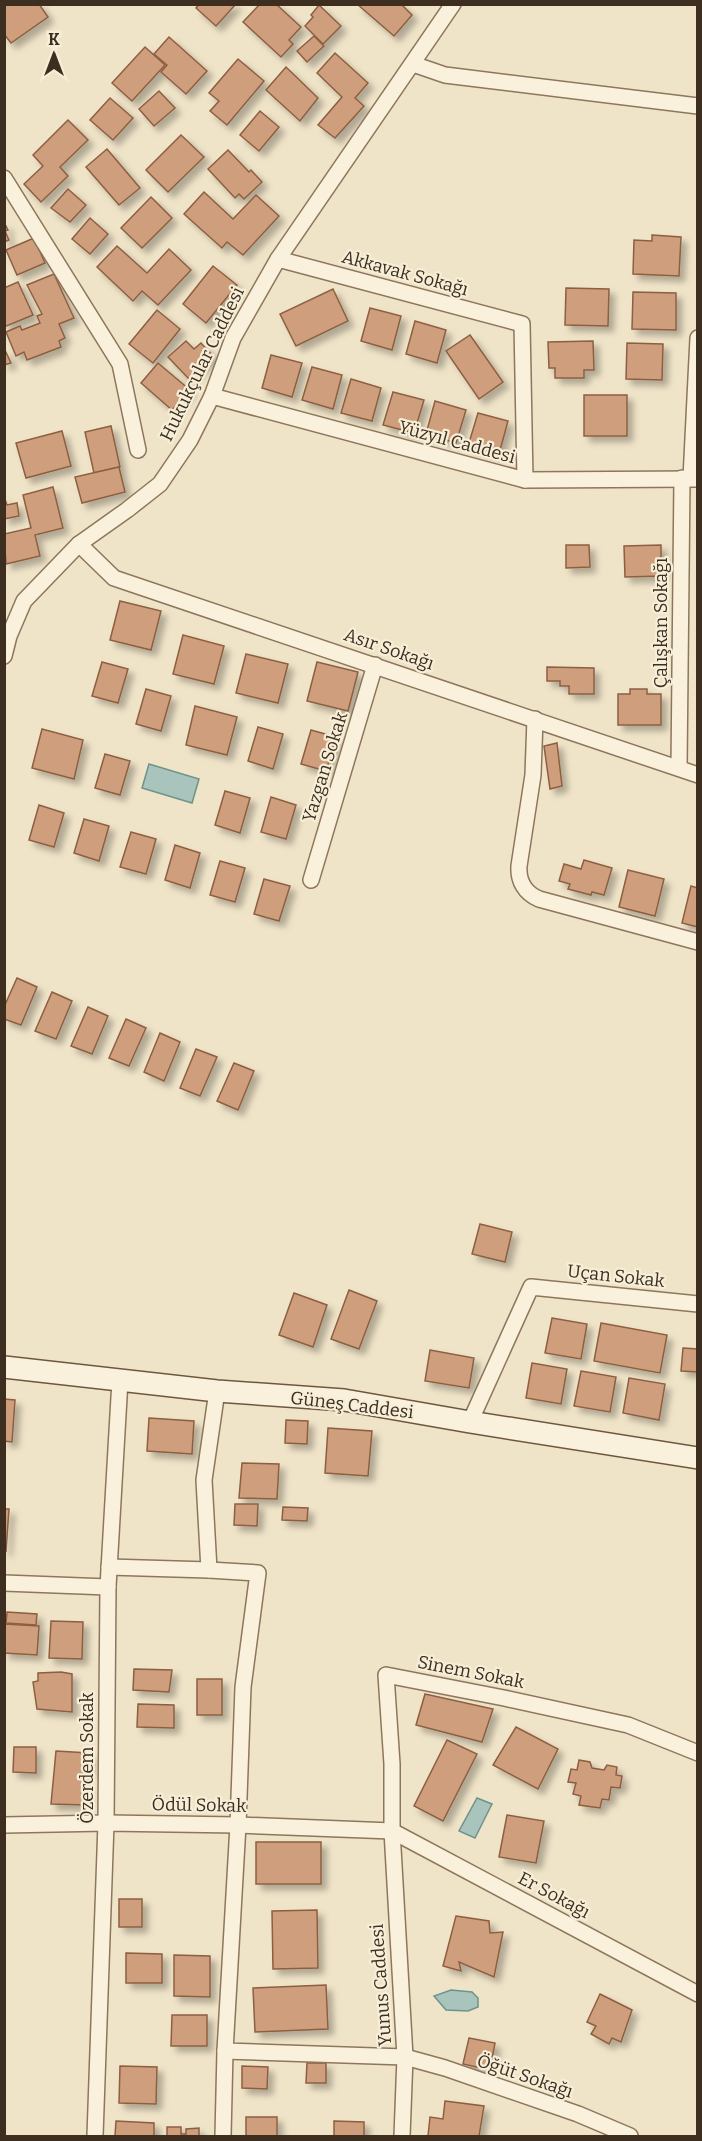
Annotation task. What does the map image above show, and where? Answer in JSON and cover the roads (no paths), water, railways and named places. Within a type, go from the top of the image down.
[{"type":"main road","name":"Güneş Caddesi","points":[[4,1367],[217,1391],[344,1400],[698,1458]]},
{"type":"street","name":"Hukukçular Caddesi","points":[[4,656],[9,636],[24,601],[79,544],[160,484],[190,440],[212,396],[233,338],[278,259],[453,4]]},
{"type":"street","points":[[413,64],[445,75],[698,106]]},
{"type":"street","points":[[4,178],[120,364],[138,450]]},
{"type":"street","name":"Akkavak Sokağı","points":[[278,259],[522,324],[525,480]]},
{"type":"street","name":"Çalışkan Sokağı","points":[[679,768],[690,478],[698,338]]},
{"type":"street","name":"Yüzyıl Caddesi","points":[[212,396],[525,480],[690,478]]},
{"type":"street","name":"Asır Sokağı","points":[[79,544],[114,578],[698,775]]},
{"type":"street","name":"Yazgan Sokak","points":[[311,880],[375,665]]},
{"type":"street","points":[[535,719],[533,775],[519,866],[524,888],[539,899],[698,942]]},
{"type":"street","name":"Uçan Sokak","points":[[470,1422],[531,1287],[698,1304]]},
{"type":"street","name":"Özerdem Sokak","points":[[95,2136],[106,1823],[108,1587],[120,1380]]},
{"type":"street","points":[[209,1570],[204,1480],[217,1391]]},
{"type":"street","points":[[109,1567],[258,1574],[243,1687],[223,2136]]},
{"type":"street","points":[[4,1583],[108,1587]]},
{"type":"street","name":"Sinem Sokak","points":[[392,1832],[392,1764],[386,1675],[628,1725],[698,1753]]},
{"type":"street","name":"Ödül Sokak","points":[[4,1825],[238,1824],[392,1832]]},
{"type":"street","name":"Er Sokağı","points":[[392,1832],[698,1994]]},
{"type":"street","name":"Yunus Caddesi","points":[[392,1832],[405,2057],[402,2136]]},
{"type":"street","name":"Öğüt Sokağı","points":[[225,2051],[405,2057],[445,2068],[578,2114],[630,2136]]},
{"type":"water","points":[[149,764],[199,779],[192,803],[142,788]]},
{"type":"water","points":[[477,1798],[492,1804],[475,1838],[459,1831]]},
{"type":"water","points":[[451,1990],[472,1992],[478,1998],[478,2007],[468,2011],[446,2010],[434,1996]]}]
